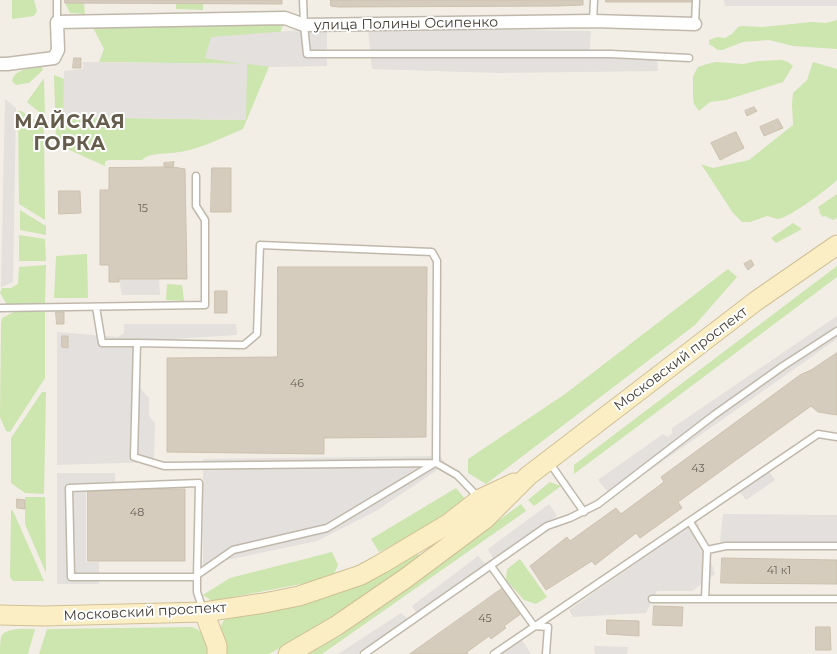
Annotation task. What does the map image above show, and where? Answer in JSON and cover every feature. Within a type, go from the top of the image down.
[{"type":"main road","name":"Московский проспект","points":[[288,654],[336,626],[406,578],[485,519],[528,476],[548,460],[756,301],[837,245]]},
{"type":"main road","name":"Московский проспект","points":[[0,615],[44,616],[204,612],[299,596],[361,575],[448,524],[480,499],[528,476]]},
{"type":"main road","points":[[204,612],[217,646],[217,654]]},
{"type":"street","name":"улица Полины Осипенко","points":[[57,22],[285,18],[304,25],[593,21],[695,24]]},
{"type":"street","points":[[0,64],[54,58],[58,50],[57,22]]},
{"type":"lane","points":[[57,0],[57,22]]},
{"type":"lane","points":[[303,0],[307,54],[611,54],[688,58]]},
{"type":"lane","points":[[593,21],[594,0]]},
{"type":"lane","points":[[695,24],[696,0]]},
{"type":"lane","points":[[0,308],[205,305],[205,220],[196,206],[196,176]]},
{"type":"lane","points":[[96,307],[102,343],[244,346],[257,334],[260,245],[432,252],[437,261],[436,463]]},
{"type":"lane","points":[[364,654],[547,526],[584,512],[598,504],[714,415],[783,366],[837,331]]},
{"type":"lane","points":[[137,344],[134,457],[164,466],[436,463],[457,475],[480,499]]},
{"type":"lane","points":[[494,654],[818,434],[837,437]]},
{"type":"lane","points":[[548,460],[584,512]]},
{"type":"lane","points":[[204,612],[197,592],[197,576],[199,483],[69,488],[71,577],[197,576],[232,550],[328,528],[436,463]]},
{"type":"lane","points":[[690,522],[707,550],[704,599]]},
{"type":"lane","points":[[707,550],[726,546],[837,546]]},
{"type":"lane","points":[[491,566],[534,626]]},
{"type":"lane","points":[[652,599],[837,599]]},
{"type":"lane","points":[[534,626],[548,627],[546,654]]},
{"type":"green space","points":[[12,0],[34,0],[37,11],[34,16],[12,19]]},
{"type":"green space","points":[[65,3],[84,3],[85,14],[70,13]]},
{"type":"green space","points":[[176,3],[203,4],[203,10],[176,9]]},
{"type":"green space","points":[[837,20],[837,49],[793,46],[769,40],[743,42],[722,50],[718,50],[709,44],[709,40],[717,37],[725,38],[742,26],[762,27],[812,22],[826,23]]},
{"type":"green space","points":[[90,22],[283,25],[268,69],[243,129],[191,150],[152,155],[142,160],[108,160],[105,162],[105,166],[56,144],[54,75],[64,79],[64,117],[245,120],[247,64],[99,62],[104,49]]},
{"type":"green space","points":[[782,60],[793,66],[783,82],[726,100],[710,102],[699,111],[694,104],[693,76],[698,67],[716,62],[743,64]]},
{"type":"green space","points":[[813,62],[837,69],[837,180],[826,190],[791,214],[778,219],[767,216],[750,222],[742,222],[733,213],[701,164],[713,168],[749,160],[793,125],[793,93],[807,80]]},
{"type":"green space","points":[[42,67],[43,70],[29,83],[16,85],[12,81],[20,71]]},
{"type":"green space","points":[[44,78],[45,117],[27,102]]},
{"type":"green space","points":[[18,111],[41,124],[44,130],[45,220],[19,204]]},
{"type":"green space","points":[[837,194],[837,218],[833,220],[825,216],[823,217],[818,207]]},
{"type":"green space","points":[[20,210],[46,226],[46,235],[20,230]]},
{"type":"green space","points":[[793,223],[802,229],[776,243],[771,238]]},
{"type":"green space","points":[[19,235],[45,239],[46,261],[19,261]]},
{"type":"green space","points":[[87,254],[88,298],[54,298],[56,256]]},
{"type":"green space","points":[[46,265],[45,304],[7,305],[0,293],[2,288],[11,288],[18,284],[19,267]]},
{"type":"green space","points":[[837,266],[837,277],[574,474],[574,465]]},
{"type":"green space","points":[[728,269],[737,277],[695,325],[486,484],[468,473],[468,459],[565,394]]},
{"type":"green space","points":[[167,284],[182,285],[184,301],[166,300]]},
{"type":"green space","points":[[14,312],[45,312],[45,378],[10,432],[6,431],[0,417],[1,324],[2,318]]},
{"type":"green space","points":[[42,392],[46,392],[44,494],[25,493],[11,483],[11,438]]},
{"type":"green space","points":[[550,482],[561,486],[534,506],[528,500]]},
{"type":"green space","points":[[456,488],[465,499],[423,528],[379,552],[371,539]]},
{"type":"green space","points":[[25,497],[45,497],[46,573],[25,524]]},
{"type":"green space","points":[[521,504],[526,511],[322,654],[308,654],[343,634]]},
{"type":"green space","points":[[11,510],[44,581],[13,581],[10,577]]},
{"type":"green space","points":[[332,552],[338,565],[334,574],[312,582],[212,601],[203,595],[230,578]]},
{"type":"green space","points":[[418,554],[421,558],[344,610],[269,654],[225,654],[219,629],[224,620],[299,605],[323,598],[371,578]]},
{"type":"green space","points":[[520,559],[547,597],[536,604],[524,600],[506,580],[507,569]]},
{"type":"green space","points":[[192,627],[197,629],[205,638],[208,654],[39,654],[47,629]]},
{"type":"green space","points":[[16,629],[35,629],[28,654],[0,654],[1,637],[3,634]]},
{"type":"shaded area","points":[[724,0],[837,0],[837,6],[725,6]]},
{"type":"shaded area","points":[[327,28],[327,66],[272,67],[247,64],[246,120],[63,117],[64,71],[83,69],[83,62],[242,64],[205,58],[211,37]]},
{"type":"shaded area","points":[[368,28],[591,31],[589,56],[657,60],[658,71],[499,73],[372,69]]},
{"type":"shaded area","points":[[5,99],[16,108],[13,282],[1,287]]},
{"type":"shaded area","points":[[119,279],[159,279],[160,295],[122,295]]},
{"type":"shaded area","points":[[837,316],[837,339],[612,497],[598,480],[663,434],[667,437],[672,434],[672,428]]},
{"type":"shaded area","points":[[124,324],[236,324],[237,335],[141,341],[138,386],[149,398],[149,416],[155,423],[154,462],[57,465],[57,332],[118,337],[124,333]]},
{"type":"shaded area","points":[[440,456],[446,464],[376,511],[317,541],[203,565],[203,459]]},
{"type":"shaded area","points":[[769,471],[775,480],[746,500],[740,492]]},
{"type":"shaded area","points":[[57,473],[115,473],[115,488],[86,488],[86,562],[99,562],[99,584],[57,584]]},
{"type":"shaded area","points":[[549,504],[557,516],[412,619],[358,654],[338,654],[401,613],[408,619],[416,612],[412,606],[478,556],[485,563],[493,558],[488,549]]},
{"type":"shaded area","points":[[723,514],[837,515],[837,542],[720,542]]},
{"type":"shaded area","points":[[697,521],[715,574],[692,591],[657,591],[646,613],[573,617],[569,610]]},
{"type":"shaded area","points":[[521,640],[531,654],[502,654]]},
{"type":"shaded area","points":[[594,646],[628,647],[627,654],[595,654]]},
{"type":"building","points":[[65,0],[282,0],[282,4],[65,3]]},
{"type":"building","points":[[331,0],[583,0],[583,5],[338,7],[331,6]]},
{"type":"building","points":[[606,0],[692,0],[692,2],[606,2]]},
{"type":"building","points":[[74,58],[81,58],[81,68],[73,68]]},
{"type":"building","points":[[754,107],[757,111],[747,116],[745,111]]},
{"type":"building","points":[[778,119],[783,128],[764,136],[760,127]]},
{"type":"building","points":[[736,132],[744,148],[720,160],[711,143]]},
{"type":"building","points":[[174,162],[173,167],[164,168],[164,163]]},
{"type":"building","points":[[173,167],[185,169],[187,279],[119,279],[119,282],[109,282],[109,265],[100,265],[100,190],[109,190],[109,168]]},
{"type":"building","points":[[212,168],[231,168],[231,212],[211,212]]},
{"type":"building","points":[[59,191],[80,191],[81,213],[59,214]]},
{"type":"building","points":[[751,260],[754,265],[748,270],[744,264]]},
{"type":"building","points":[[278,267],[427,267],[426,437],[324,438],[324,454],[167,452],[167,358],[277,357]]},
{"type":"building","points":[[215,291],[227,291],[227,313],[215,313]]},
{"type":"building","points":[[56,312],[64,312],[64,324],[57,324]]},
{"type":"building","points":[[62,336],[68,336],[68,348],[62,347]]},
{"type":"building","points":[[837,353],[837,415],[818,412],[811,406],[678,502],[682,508],[640,538],[636,533],[595,565],[592,561],[546,590],[530,566],[567,537],[570,541],[616,508],[621,514],[664,482],[661,477],[800,375]]},
{"type":"building","points":[[88,489],[185,489],[185,561],[88,561]]},
{"type":"building","points":[[17,499],[25,500],[25,509],[17,508]]},
{"type":"building","points":[[722,558],[837,560],[837,584],[721,583]]},
{"type":"building","points":[[503,588],[522,613],[504,626],[506,628],[491,639],[489,636],[467,652],[468,654],[410,654]]},
{"type":"building","points":[[654,606],[683,607],[682,626],[653,625]]},
{"type":"building","points":[[607,620],[639,621],[639,636],[607,634]]},
{"type":"building","points":[[816,627],[830,627],[831,650],[816,650]]},
{"type":"district","name":"МАЙСКАЯ ГОРКА","points":[[70,133]]}]
